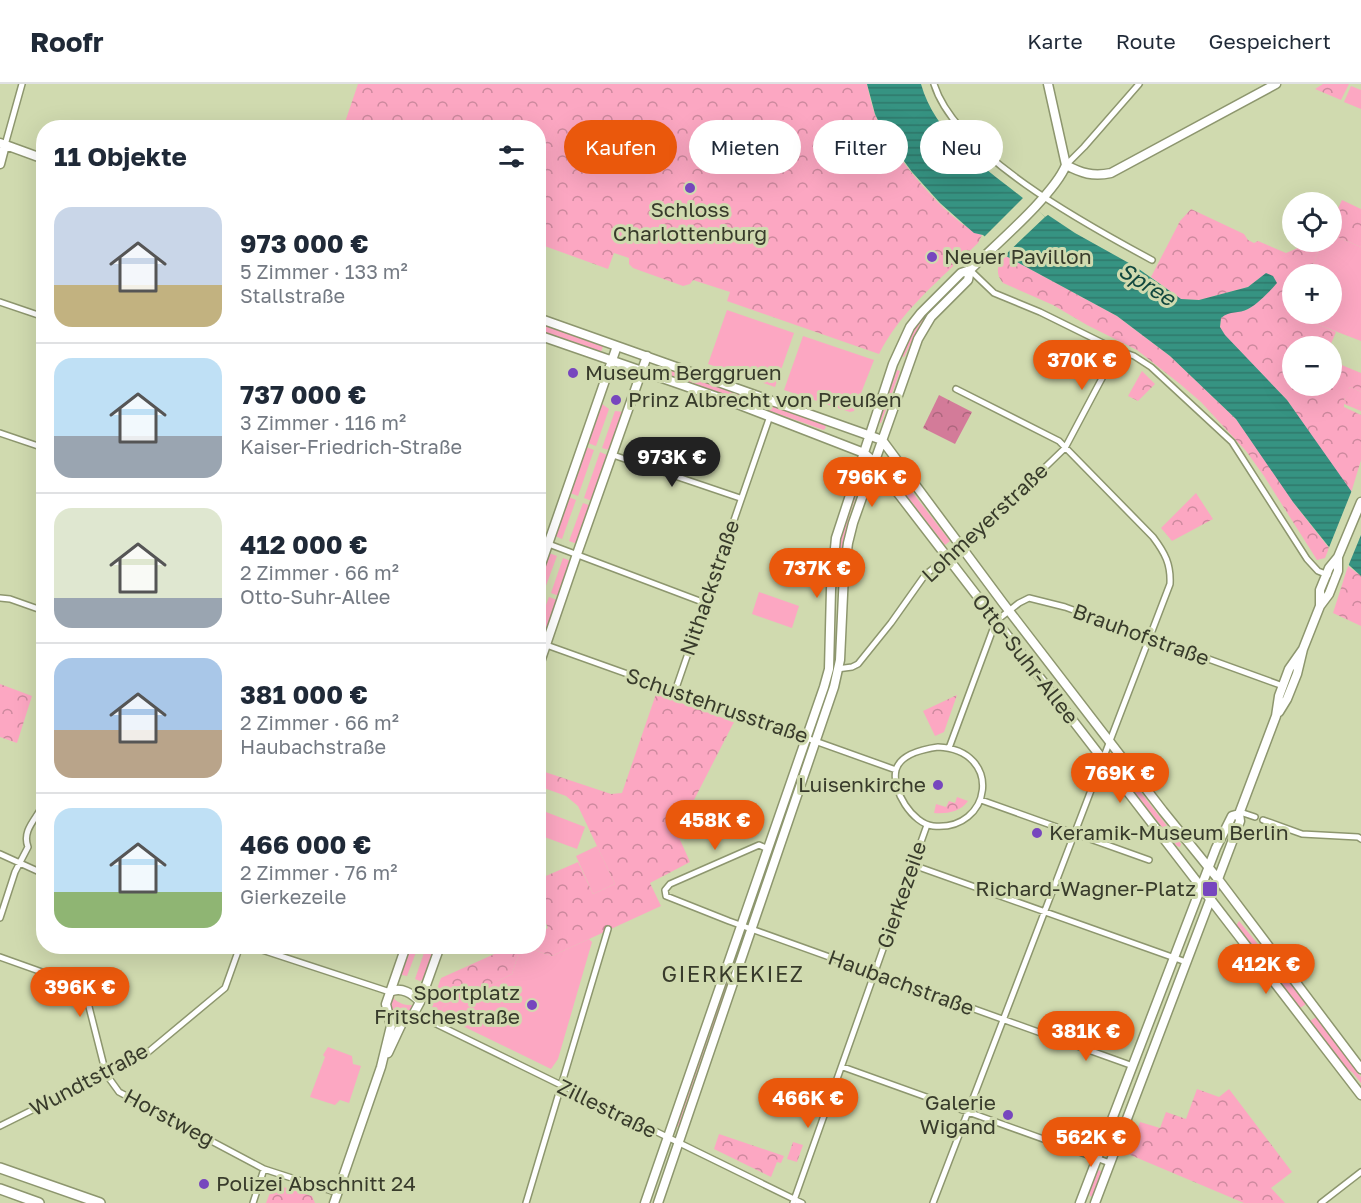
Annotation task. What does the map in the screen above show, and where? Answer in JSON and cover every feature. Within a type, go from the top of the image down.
[{"type":"main road","points":[[645,1203],[829,669],[831,589],[836,541],[893,364],[910,327],[921,313],[961,273],[970,270],[1044,197],[1066,165],[1048,84]]},
{"type":"main road","points":[[1066,165],[1078,172],[1094,175],[1111,172],[1276,84]]},
{"type":"main road","points":[[0,164],[3,144],[36,156]]},
{"type":"main road","points":[[658,1203],[817,741],[838,669],[848,543],[874,462],[906,368],[921,332],[931,317],[968,280],[970,270]]},
{"type":"main road","points":[[546,321],[882,440]]},
{"type":"main road","points":[[546,338],[770,417],[864,453]]},
{"type":"main road","points":[[546,552],[617,346]]},
{"type":"main road","points":[[546,633],[613,455],[647,356]]},
{"type":"main road","name":"Otto-Suhr-Allee","points":[[882,440],[960,547],[1209,867],[1361,1069]]},
{"type":"main road","name":"Otto-Suhr-Allee","points":[[864,453],[874,462],[1361,1095]]},
{"type":"main road","points":[[1095,1203],[1240,821],[1239,813],[1276,716],[1287,688],[1298,672],[1303,649],[1320,606],[1319,593],[1333,572],[1361,501]]},
{"type":"main road","points":[[1080,1203],[1200,888],[1232,816],[1239,813]]},
{"type":"main road","points":[[334,1203],[381,1067],[391,1026],[386,1008],[403,954]]},
{"type":"main road","points":[[381,1067],[402,1023],[413,1015],[420,1002],[437,954]]},
{"type":"main road","points":[[390,992],[394,990],[408,992],[420,1002]]},
{"type":"main road","points":[[390,1020],[402,1023]]},
{"type":"main road","points":[[0,1168],[100,1203]]},
{"type":"main road","points":[[0,1189],[39,1203]]},
{"type":"street","points":[[3,144],[22,84]]},
{"type":"street","points":[[934,84],[942,104],[973,142],[1044,197],[1152,260]]},
{"type":"street","points":[[1066,165],[1139,84]]},
{"type":"street","points":[[970,270],[994,293],[1134,356],[1151,367],[1232,442],[1307,559],[1318,571],[1333,572]]},
{"type":"street","points":[[0,302],[36,314]]},
{"type":"street","name":"Lohmeyerstraße","points":[[829,669],[852,667],[858,664],[925,575],[975,535],[1065,448],[1117,350]]},
{"type":"street","points":[[933,1203],[1151,638],[1170,584],[1171,569],[1165,553],[1153,537],[1059,441],[956,389]]},
{"type":"street","name":"Nithackstraße","points":[[675,691],[740,498],[770,417]]},
{"type":"street","points":[[0,433],[36,445]]},
{"type":"street","points":[[613,455],[740,498]]},
{"type":"street","points":[[546,543],[705,603]]},
{"type":"street","points":[[0,598],[36,608]]},
{"type":"street","name":"Brauhofstraße","points":[[996,621],[1008,610],[1032,598],[1065,607],[1287,688]]},
{"type":"street","points":[[949,748],[996,621]]},
{"type":"street","name":"Schustehrusstraße","points":[[546,645],[896,770]]},
{"type":"street","points":[[938,747],[949,748],[969,758],[977,767],[983,785],[981,800],[972,813],[956,823],[946,826],[927,825],[910,812],[903,801],[896,780],[896,770],[904,759],[917,752],[938,747]]},
{"type":"street","points":[[981,800],[1149,860]]},
{"type":"street","points":[[1239,813],[1255,818]]},
{"type":"street","points":[[0,918],[15,872],[28,847],[26,840],[33,818],[36,815]]},
{"type":"street","points":[[1263,820],[1302,834],[1359,838],[1361,830]]},
{"type":"street","name":"Gierkezeile","points":[[794,1201],[927,825]]},
{"type":"street","name":"Haubachstraße","points":[[768,849],[759,845],[670,884],[665,890],[666,896],[741,926],[1133,1066]]},
{"type":"street","points":[[0,854],[36,870]]},
{"type":"street","points":[[913,865],[1186,962]]},
{"type":"street","points":[[526,1203],[608,929]]},
{"type":"street","name":"Wundtstraße","points":[[0,1126],[147,1053],[225,988],[237,954]]},
{"type":"street","points":[[274,954],[390,992]]},
{"type":"street","name":"Horstweg","points":[[0,957],[84,987],[106,1074],[112,1085],[124,1095],[264,1169],[338,1193]]},
{"type":"street","name":"Zillestraße","points":[[413,1015],[424,1018],[802,1203]]},
{"type":"street","points":[[843,1067],[1110,1163]]},
{"type":"street","points":[[253,1203],[264,1169]]},
{"type":"street","points":[[1322,1203],[1361,1172]]},
{"type":"green space","points":[[358,84],[867,84],[877,120],[813,120],[813,174],[908,174],[908,168],[954,217],[982,235],[978,243],[911,309],[888,338],[879,354],[727,301],[730,292],[693,280],[690,284],[683,286],[633,268],[629,264],[629,258],[614,253],[608,269],[546,247],[546,120],[346,120]]},
{"type":"green space","points":[[1323,84],[1349,84],[1341,100],[1315,89]]},
{"type":"green space","points":[[1351,86],[1361,90],[1361,109],[1344,102]]},
{"type":"green space","points":[[1342,200],[1361,209],[1361,247],[1342,239]]},
{"type":"green space","points":[[1191,209],[1244,234],[1254,243],[1258,241],[1286,253],[1318,252],[1313,264],[1282,264],[1282,324],[1317,324],[1336,332],[1334,336],[1282,336],[1282,395],[1224,335],[1220,327],[1221,318],[1227,312],[1247,310],[1266,274],[1248,287],[1199,300],[1181,299],[1151,277],[1180,221]]},
{"type":"green space","points":[[1342,239],[1361,247],[1361,341],[1317,324],[1342,324],[1342,264],[1313,264],[1318,252],[1342,252]]},
{"type":"green space","points":[[1006,256],[1117,316],[1170,356],[1236,419],[1296,506],[1329,548],[1325,558],[1317,560],[1246,451],[1201,402],[1137,350],[1053,305],[1003,283],[998,268]]},
{"type":"green space","points":[[962,277],[964,278],[920,324],[904,357],[902,356],[919,322]]},
{"type":"green space","points":[[727,310],[794,333],[775,387],[708,364]]},
{"type":"green space","points":[[546,326],[603,346],[601,352],[546,332]]},
{"type":"green space","points":[[803,336],[874,360],[854,411],[850,412],[784,390]]},
{"type":"green space","points":[[659,365],[823,423],[826,427],[824,430],[657,371]]},
{"type":"green space","points":[[1342,365],[1361,373],[1361,392],[1351,387],[1344,400],[1358,406],[1361,405],[1361,411],[1344,404],[1344,407],[1361,415],[1361,460],[1351,493],[1283,396],[1342,396]]},
{"type":"green space","points":[[897,370],[900,371],[881,423],[878,422]]},
{"type":"green space","points":[[1142,371],[1155,384],[1138,401],[1128,396]]},
{"type":"green space","points":[[1351,387],[1361,392],[1361,405],[1344,401],[1347,390]]},
{"type":"green space","points":[[939,395],[972,412],[955,444],[923,428]]},
{"type":"green space","points":[[602,404],[609,409],[596,446],[588,443]]},
{"type":"green space","points":[[615,411],[624,412],[609,450],[602,448]]},
{"type":"green space","points":[[586,447],[594,450],[578,496],[570,493]]},
{"type":"green space","points":[[600,452],[608,458],[592,501],[584,498]]},
{"type":"green space","points":[[889,462],[950,541],[945,545],[886,469]]},
{"type":"green space","points":[[860,477],[862,479],[849,516],[840,559],[837,553],[843,527]]},
{"type":"green space","points":[[1196,493],[1213,519],[1172,541],[1161,528]]},
{"type":"green space","points":[[569,497],[576,500],[562,539],[555,536]]},
{"type":"green space","points":[[583,503],[591,506],[577,544],[569,541]]},
{"type":"green space","points":[[549,553],[557,556],[546,586],[546,562]]},
{"type":"green space","points":[[563,558],[571,561],[559,596],[551,593]]},
{"type":"green space","points":[[1348,566],[1361,576],[1361,626],[1333,613]]},
{"type":"green space","points":[[759,592],[799,606],[792,628],[752,614]]},
{"type":"green space","points":[[549,597],[557,600],[546,631],[546,605]]},
{"type":"green space","points":[[0,684],[32,696],[17,743],[0,737]]},
{"type":"green space","points":[[656,694],[734,722],[677,833],[690,862],[650,883],[661,906],[552,956],[546,954],[546,929],[548,928],[546,923],[546,876],[578,862],[593,894],[615,884],[578,806],[566,796],[546,789],[546,772],[611,794],[622,793]]},
{"type":"green space","points":[[957,695],[944,732],[935,736],[923,711]]},
{"type":"green space","points":[[1114,766],[1121,767],[1181,844],[1180,847],[1177,846]]},
{"type":"green space","points":[[957,797],[968,801],[953,812],[934,813],[936,804],[946,807],[949,801],[955,803]]},
{"type":"green space","points":[[546,812],[585,827],[577,849],[546,838]]},
{"type":"green space","points":[[597,846],[615,884],[593,894],[576,856]]},
{"type":"green space","points":[[1239,921],[1276,966],[1272,970],[1236,926]]},
{"type":"green space","points":[[743,935],[745,935],[711,1032],[709,1031]]},
{"type":"green space","name":"Sportplatz Fritschestraße","points":[[589,939],[592,942],[558,1059],[551,1069],[440,1015],[443,1007],[512,974],[518,954],[552,956]]},
{"type":"green space","points":[[408,954],[415,954],[407,976],[402,975]]},
{"type":"green space","points":[[424,954],[433,954],[424,979],[420,981],[415,979]]},
{"type":"green space","points":[[494,954],[518,954],[512,974],[443,1007],[440,1015],[435,1013],[431,1005],[441,978]]},
{"type":"green space","points":[[1287,980],[1306,1004],[1300,1008],[1281,983]]},
{"type":"green space","points":[[395,994],[394,999],[400,1003],[413,1005],[414,1001],[415,1003],[407,1016],[400,1020],[393,1017],[390,1002]]},
{"type":"green space","points":[[1316,1017],[1361,1077],[1361,1083],[1344,1066],[1310,1021]]},
{"type":"green space","points":[[709,1036],[678,1127],[676,1126]]},
{"type":"green space","points":[[328,1047],[352,1056],[353,1064],[361,1066],[349,1103],[340,1100],[335,1105],[310,1097],[325,1057],[323,1055]]},
{"type":"green space","points":[[1197,1089],[1219,1097],[1229,1089],[1292,1172],[1271,1188],[1285,1203],[1244,1203],[1128,1154],[1140,1122],[1160,1128],[1166,1112],[1186,1119]]},
{"type":"green space","points":[[719,1134],[784,1156],[781,1163],[777,1162],[771,1177],[714,1149]]},
{"type":"green space","points":[[793,1142],[803,1145],[797,1162],[787,1159]]},
{"type":"green space","points":[[1098,1170],[1103,1172],[1093,1197],[1089,1193]]},
{"type":"green space","points":[[274,1184],[312,1196],[315,1203],[266,1203],[270,1187]]},
{"type":"water","name":"Spree","points":[[867,84],[921,84],[929,106],[938,120],[920,120],[920,174],[992,174],[1045,217],[1048,215],[1136,267],[1181,299],[1199,300],[1248,287],[1266,273],[1273,276],[1277,283],[1264,297],[1248,309],[1221,318],[1220,327],[1287,400],[1361,505],[1361,576],[1329,547],[1293,502],[1236,419],[1170,356],[1117,316],[1006,256],[983,235],[974,233],[940,203],[908,167],[908,120],[878,120]]},
{"type":"pier","points":[[1024,197],[1045,217],[1003,257],[982,239]]},
{"type":"pier","points":[[1352,490],[1361,501],[1361,535],[1347,569],[1328,550]]},
{"type":"place","name":"Schloss Charlottenburg","points":[[690,188]]},
{"type":"place","name":"Neuer Pavillon","points":[[932,257]]},
{"type":"place","name":"Museum Berggruen","points":[[573,373]]},
{"type":"place","name":"Prinz Albrecht von Preußen","points":[[616,400]]},
{"type":"place","name":"Luisenkirche","points":[[938,785]]},
{"type":"place","name":"Keramik-Museum Berlin","points":[[1037,833]]},
{"type":"place","name":"Richard-Wagner-Platz","points":[[1210,889]]},
{"type":"place","name":"Sportplatz Fritschestraße","points":[[532,1005]]},
{"type":"place","name":"Galerie Wigand","points":[[1008,1115]]},
{"type":"place","name":"Polizei Abschnitt 24","points":[[204,1184]]},
{"type":"district","name":"GIERKEKIEZ","points":[[733,974]]}]
